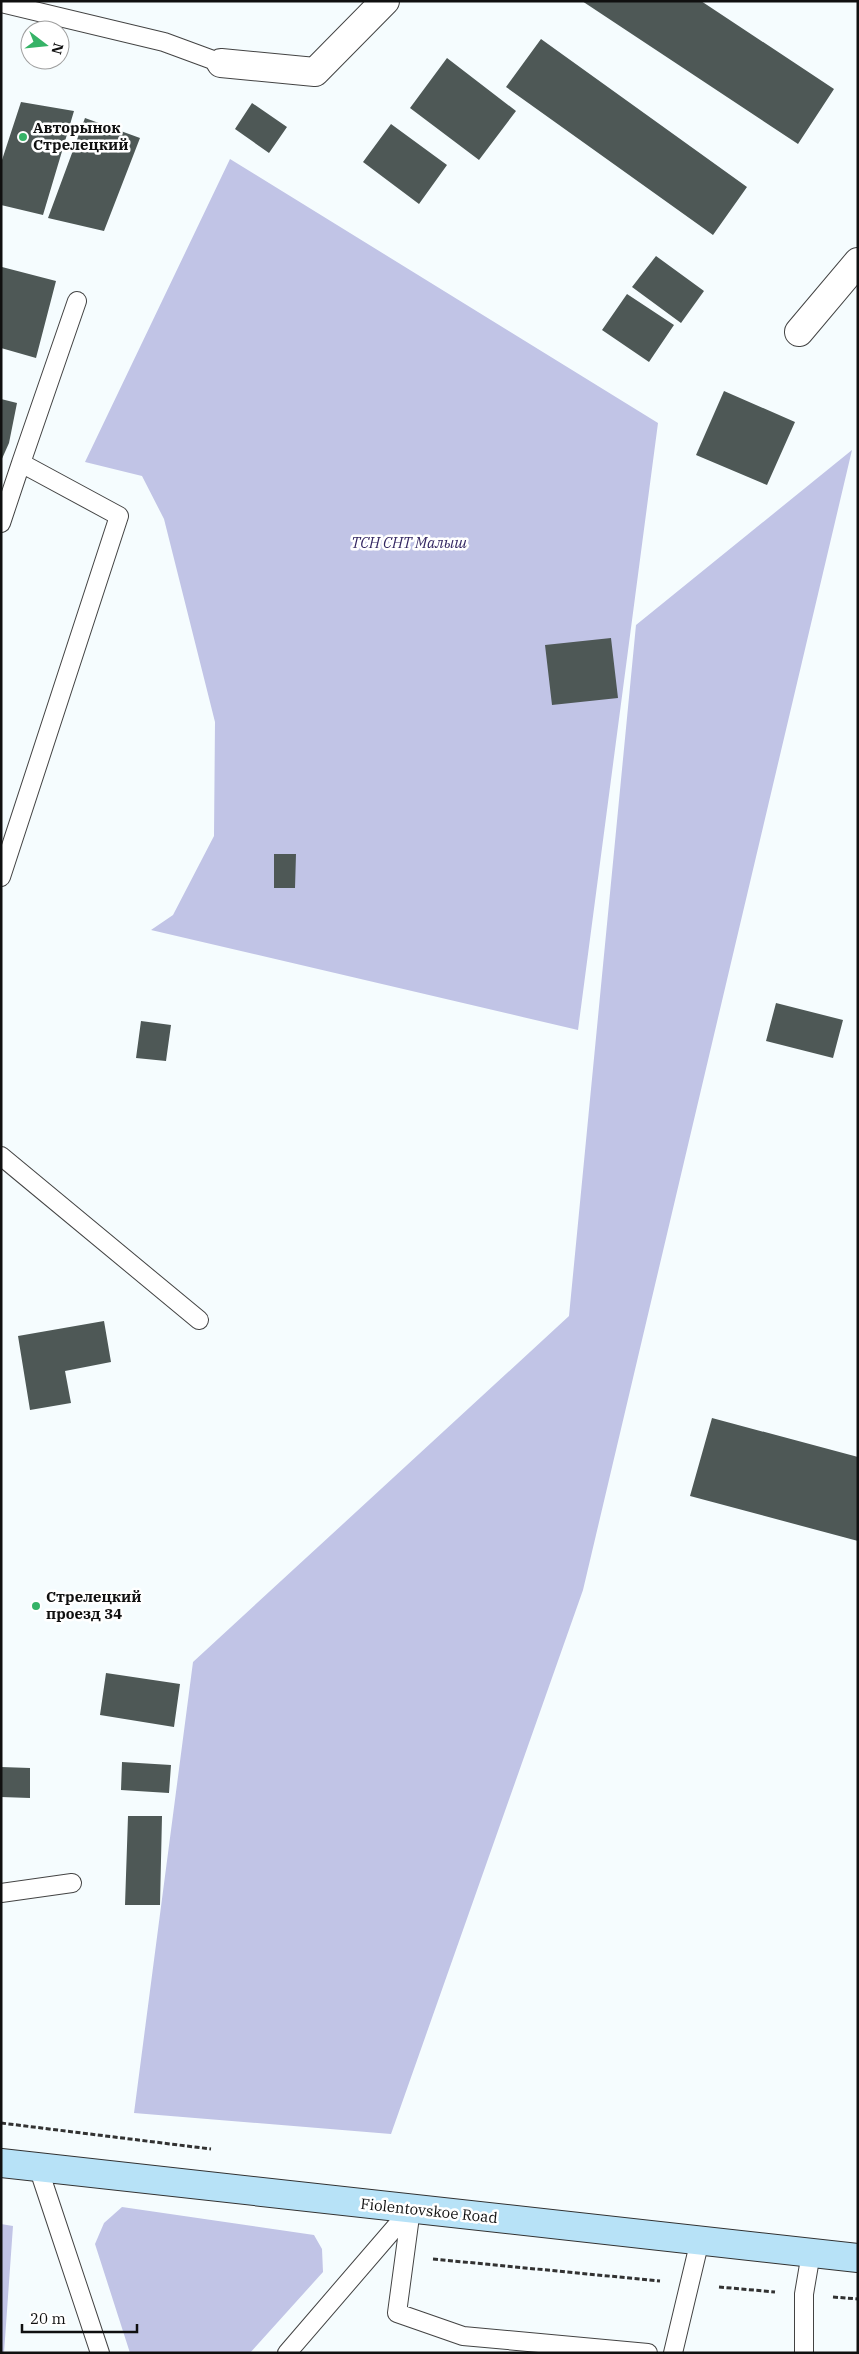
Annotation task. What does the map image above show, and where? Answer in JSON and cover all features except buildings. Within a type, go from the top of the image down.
[{"type":"main road","name":"Fiolentovskoe Road","points":[[1,2163],[858,2258]]},
{"type":"street","points":[[221,63],[315,72],[385,1]]},
{"type":"street","points":[[799,332],[858,262]]},
{"type":"lane","points":[[1,3],[164,42],[221,63]]},
{"type":"lane","points":[[1,523],[77,301]]},
{"type":"lane","points":[[1,877],[119,516],[21,463]]},
{"type":"lane","points":[[1,1156],[199,1320]]},
{"type":"lane","points":[[1,1893],[72,1883]]},
{"type":"lane","points":[[38,2167],[100,2353]]},
{"type":"lane","points":[[411,2209],[397,2313],[463,2336],[648,2353]]},
{"type":"lane","points":[[287,2353],[411,2209]]},
{"type":"lane","points":[[673,2353],[700,2240]]},
{"type":"lane","points":[[804,2353],[804,2294],[811,2253]]},
{"type":"path","points":[[404,2257],[858,2299]]},
{"type":"green space","name":"ТСН СНТ Малыш","points":[[230,159],[658,423],[578,1030],[151,930],[173,915],[214,836],[215,722],[164,519],[142,476],[85,462]]},
{"type":"green space","points":[[852,450],[583,1590],[391,2134],[134,2113],[193,1662],[569,1316],[636,625]]},
{"type":"green space","points":[[122,2207],[314,2235],[322,2249],[323,2272],[250,2353],[130,2353],[95,2244],[104,2223]]},
{"type":"green space","points":[[1,2224],[13,2226],[4,2353],[1,2353]]},
{"type":"place","name":"Авторынок Стрелецкий","points":[[23,137]]},
{"type":"place","name":"Стрелецкий проезд 34","points":[[36,1606]]}]
